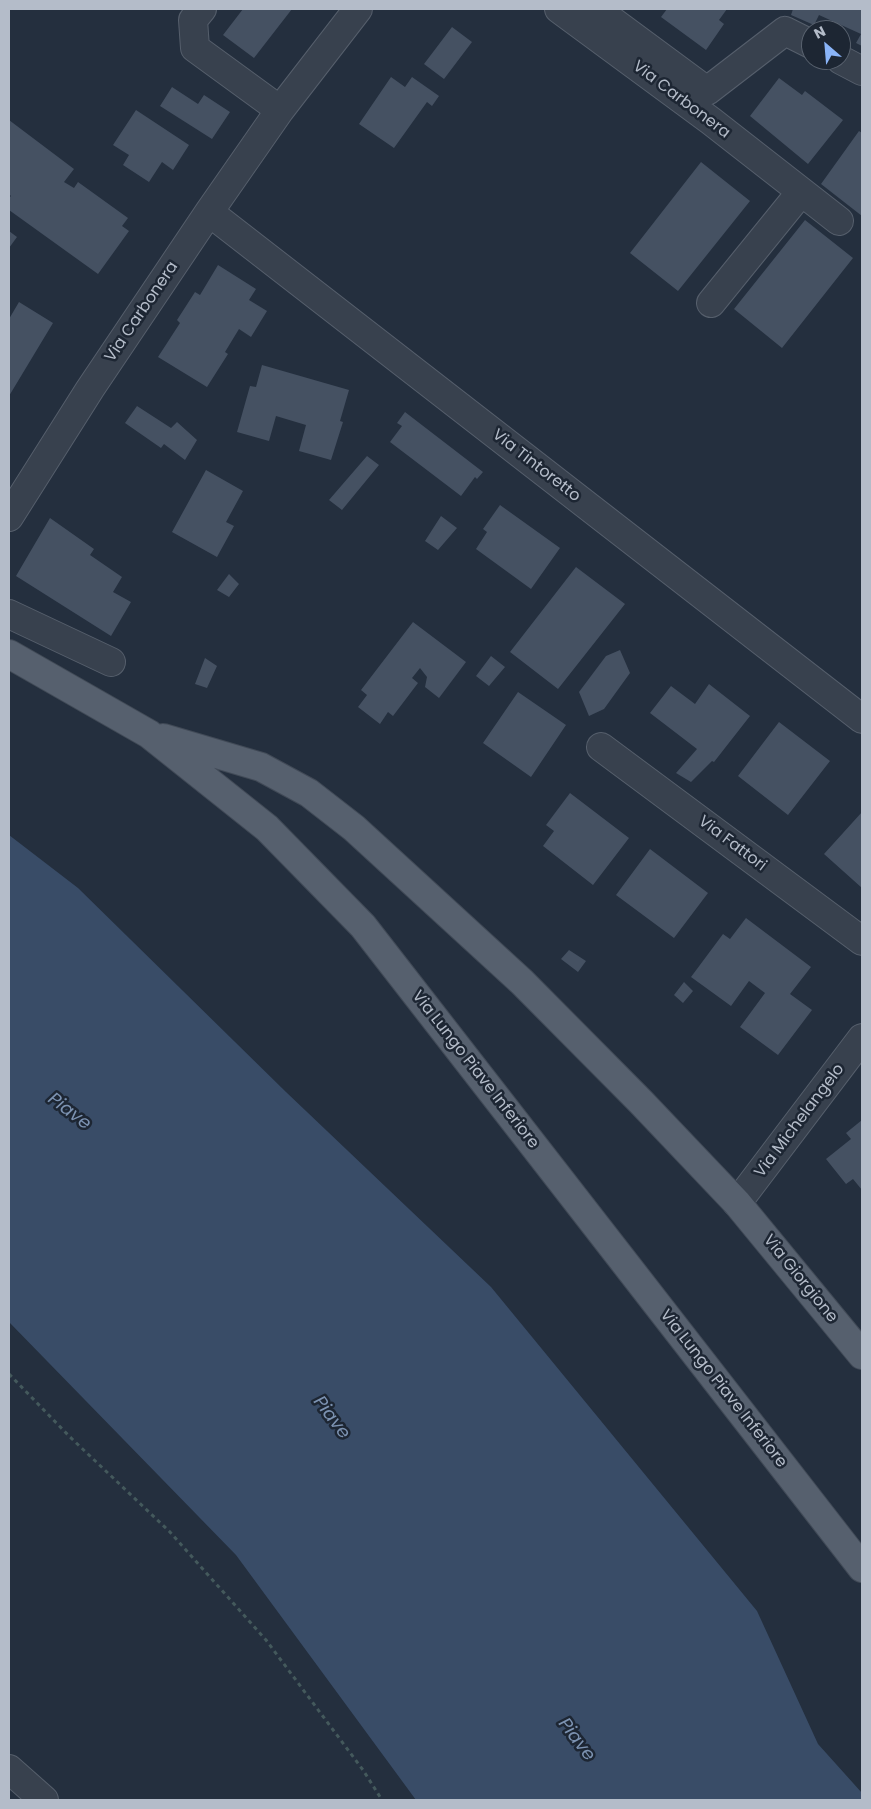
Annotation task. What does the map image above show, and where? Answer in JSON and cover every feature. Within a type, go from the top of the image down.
[{"type":"main road","name":"Via Lungo Piave Inferiore","points":[[9,654],[149,734],[268,828],[363,926],[862,1568]]},
{"type":"main road","name":"Via Giorgione","points":[[149,734],[261,767],[309,793],[347,822],[432,897],[522,982],[641,1102],[737,1204],[862,1355]]},
{"type":"street","points":[[202,9],[193,20],[195,48],[280,110]]},
{"type":"street","name":"Via Carbonera","points":[[9,517],[90,389],[209,212],[280,110],[358,9]]},
{"type":"street","name":"Via Carbonera","points":[[559,9],[711,121],[839,221]]},
{"type":"street","name":"Via Carbonera","points":[[596,9],[707,92],[785,31],[801,39]]},
{"type":"street","points":[[711,303],[801,192]]},
{"type":"street","name":"Via Tintoretto","points":[[209,212],[862,720]]},
{"type":"street","points":[[9,614],[111,662]]},
{"type":"street","name":"Via Fattori","points":[[601,747],[862,941]]},
{"type":"street","name":"Via Michelangelo","points":[[737,1204],[862,1038]]},
{"type":"street","points":[[9,1769],[44,1800]]},
{"type":"path","points":[[9,1374],[70,1437],[169,1531],[266,1640],[363,1770],[382,1800]]},
{"type":"water","name":"Piave","points":[[9,835],[78,888],[286,1092],[491,1287],[757,1611],[818,1744],[862,1793],[862,1800],[416,1800],[236,1555],[9,1322]]},
{"type":"building","points":[[243,9],[292,9],[254,58],[223,35]]},
{"type":"building","points":[[667,9],[727,9],[719,20],[724,24],[706,50],[661,17]]},
{"type":"building","points":[[793,9],[862,9],[862,46],[856,43],[861,34],[851,29],[851,20],[830,20],[819,15],[816,20],[802,20],[791,15]]},
{"type":"building","points":[[452,27],[472,42],[444,79],[424,64]]},
{"type":"building","points":[[391,77],[405,87],[412,77],[439,96],[432,106],[427,102],[394,148],[359,124]]},
{"type":"building","points":[[779,78],[802,95],[805,91],[843,120],[808,164],[750,116]]},
{"type":"building","points":[[172,87],[198,104],[204,95],[230,112],[212,139],[160,106]]},
{"type":"building","points":[[136,110],[189,145],[173,170],[162,162],[149,182],[123,165],[129,155],[113,145]]},
{"type":"building","points":[[9,120],[74,169],[64,182],[74,188],[78,182],[128,218],[122,226],[129,231],[98,274],[9,210],[9,198],[11,196],[9,194]]},
{"type":"building","points":[[859,131],[862,133],[862,216],[821,184]]},
{"type":"building","points":[[701,162],[750,201],[678,291],[630,253]]},
{"type":"building","points":[[805,220],[853,258],[782,348],[734,309]]},
{"type":"building","points":[[9,231],[17,237],[9,248]]},
{"type":"building","points":[[218,265],[256,289],[249,300],[267,311],[251,337],[239,329],[225,352],[228,354],[207,387],[158,357],[180,323],[177,320],[195,292],[200,295]]},
{"type":"building","points":[[19,302],[53,323],[9,396],[9,319]]},
{"type":"building","points":[[262,365],[349,390],[340,421],[343,422],[331,460],[299,451],[306,425],[276,416],[269,441],[237,432],[250,386],[256,387]]},
{"type":"building","points":[[137,406],[171,428],[177,422],[197,440],[185,460],[164,444],[161,448],[125,423]]},
{"type":"building","points":[[405,412],[483,472],[477,479],[475,477],[461,496],[390,442],[402,426],[397,423]]},
{"type":"building","points":[[367,456],[379,465],[342,510],[329,500]]},
{"type":"building","points":[[206,470],[243,491],[226,522],[234,526],[217,557],[172,532]]},
{"type":"building","points":[[500,505],[560,548],[531,589],[476,549],[487,532],[483,529]]},
{"type":"building","points":[[441,516],[457,528],[438,550],[425,541]]},
{"type":"building","points":[[50,518],[94,549],[90,555],[122,577],[113,592],[131,602],[111,636],[16,576]]},
{"type":"building","points":[[576,567],[625,604],[558,689],[510,652]]},
{"type":"building","points":[[229,574],[239,584],[229,597],[217,590]]},
{"type":"building","points":[[413,622],[466,662],[439,698],[425,687],[427,677],[420,668],[412,678],[418,683],[393,716],[388,712],[380,724],[358,707],[367,695],[361,690]]},
{"type":"building","points":[[620,650],[630,673],[604,709],[589,716],[579,692],[606,656]]},
{"type":"building","points":[[491,656],[505,667],[489,686],[476,676]]},
{"type":"building","points":[[205,658],[217,666],[207,688],[195,684]]},
{"type":"building","points":[[709,684],[750,716],[714,762],[712,761],[691,782],[676,773],[697,749],[650,713],[671,686],[695,704]]},
{"type":"building","points":[[518,692],[566,725],[531,777],[483,743]]},
{"type":"building","points":[[779,722],[830,761],[788,815],[738,776]]},
{"type":"building","points":[[570,793],[629,838],[593,885],[543,846],[554,831],[546,825]]},
{"type":"building","points":[[862,812],[862,888],[824,854]]},
{"type":"building","points":[[650,849],[708,893],[674,938],[616,895]]},
{"type":"building","points":[[746,918],[811,967],[790,994],[812,1010],[778,1055],[740,1027],[765,993],[749,981],[731,1006],[691,977],[723,934],[730,939]]},
{"type":"building","points":[[569,950],[586,961],[578,972],[561,959]]},
{"type":"building","points":[[684,982],[693,991],[683,1003],[674,995]]},
{"type":"building","points":[[862,1120],[862,1190],[853,1179],[846,1184],[826,1159],[851,1139],[846,1133]]}]
